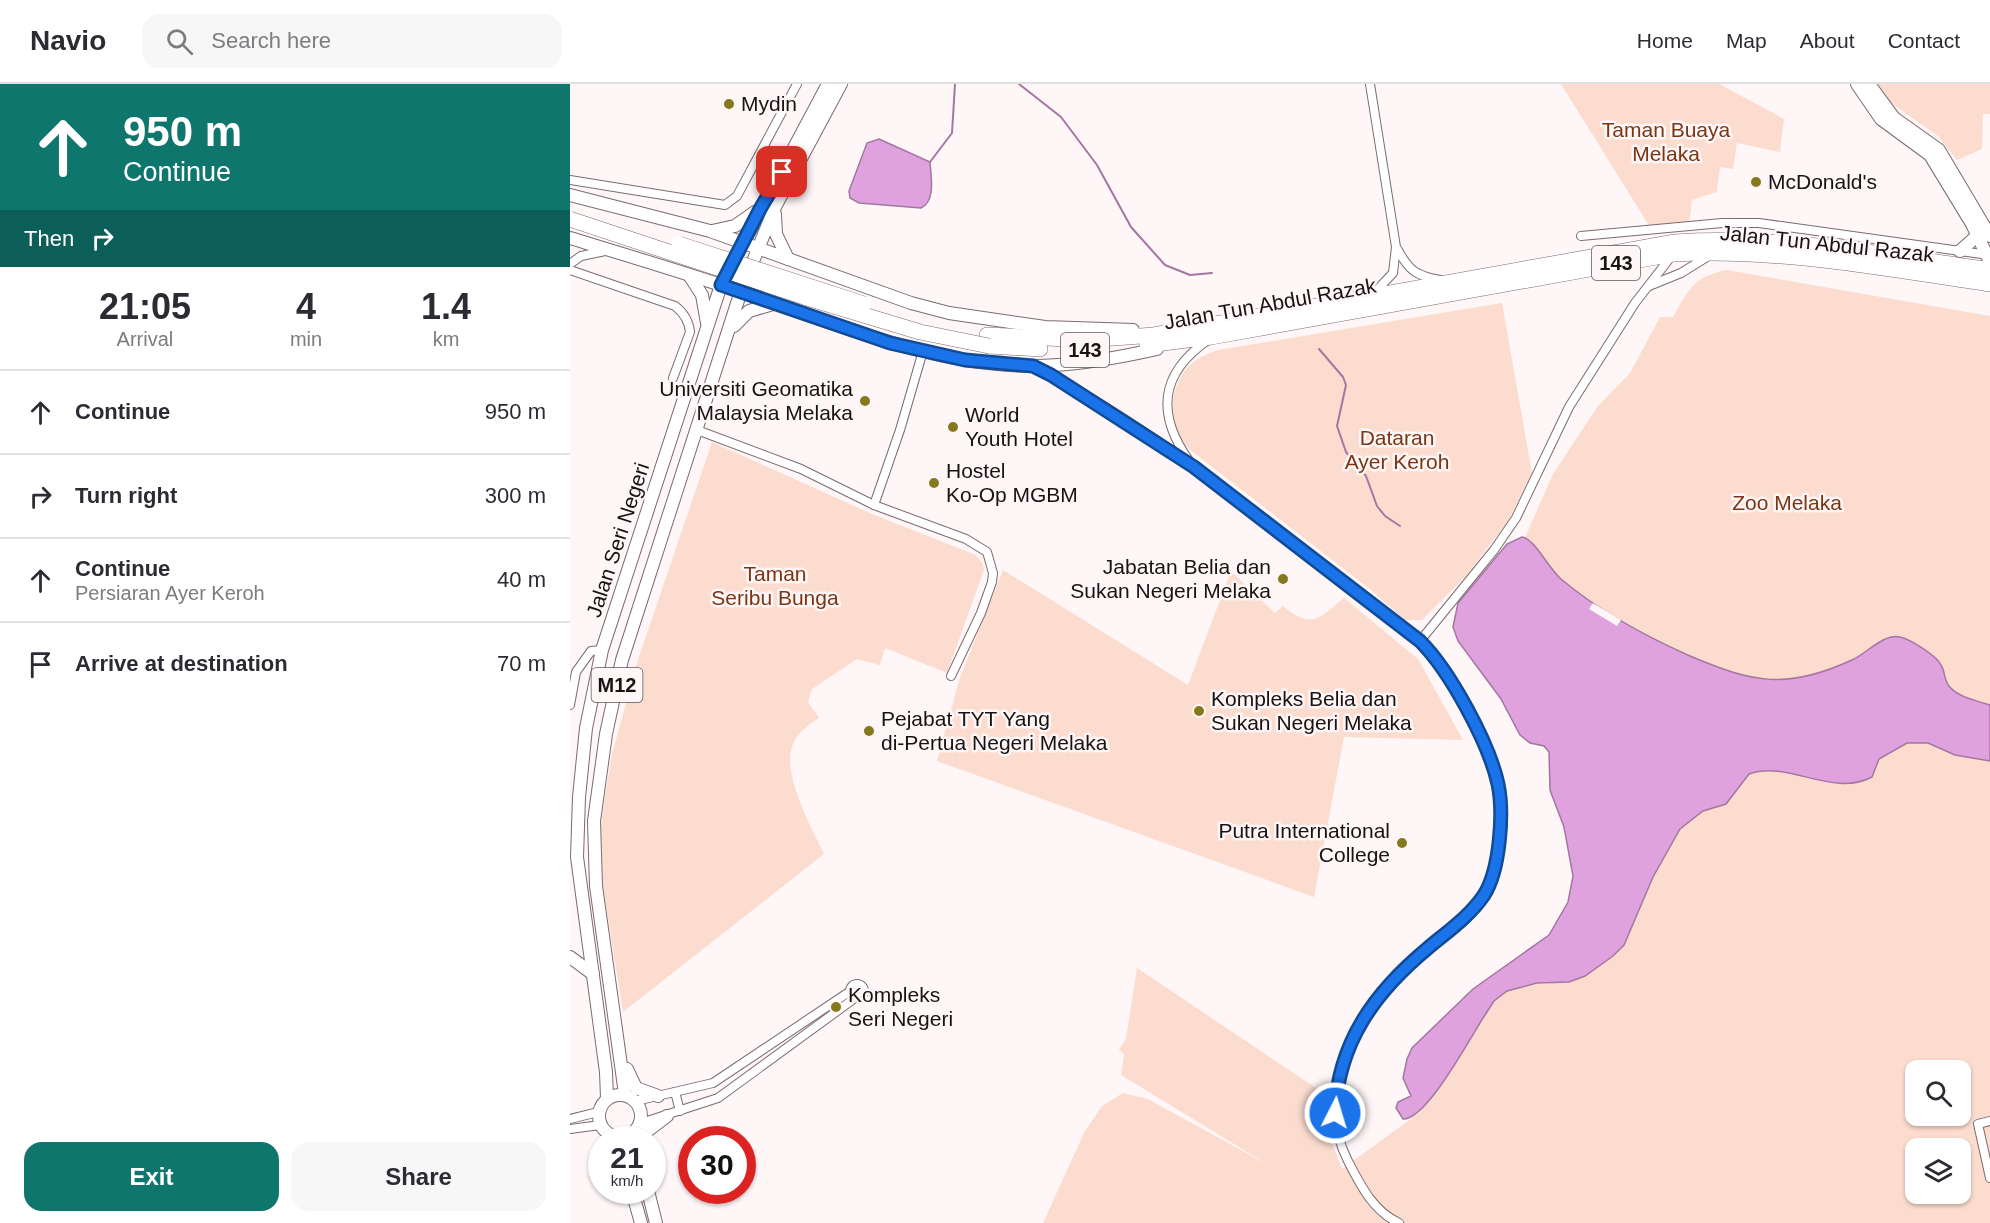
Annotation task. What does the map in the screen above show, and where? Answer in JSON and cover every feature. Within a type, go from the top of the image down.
[{"type":"highway","name":"Jalan Tun Abdul Razak","points":[[570,210],[855,302],[988,340]]},
{"type":"highway","name":"Jalan Tun Abdul Razak","points":[[570,219],[804,297],[920,332],[988,340],[1087,340],[1179,336],[1211,338],[1718,246],[1990,284]]},
{"type":"highway","name":"Jalan Tun Abdul Razak","points":[[1179,336],[1370,296],[1658,244],[1825,246],[1989,260]]},
{"type":"highway","points":[[1971,281],[1990,274]]},
{"type":"main road","name":"M12","points":[[721,285],[760,209],[793,154],[828,84]]},
{"type":"main road","name":"M12","points":[[741,291],[775,207],[841,84]]},
{"type":"main road","points":[[1857,84],[1881,119],[1930,155],[1984,236]]},
{"type":"main road","points":[[1869,84],[1894,118],[1939,150],[1984,236],[1989,260]]},
{"type":"main road","points":[[570,195],[710,231],[910,303],[949,313],[1072,330],[1179,336]]},
{"type":"main road","points":[[775,207],[776,234],[788,259]]},
{"type":"main road","points":[[710,231],[735,226],[760,209]]},
{"type":"main road","points":[[639,259],[678,266],[686,263],[693,254],[692,243],[686,233],[647,216]]},
{"type":"main road","points":[[1960,251],[1984,236]]},
{"type":"main road","points":[[570,238],[689,274],[818,319],[923,351],[965,360],[1033,366],[1110,358],[1179,336]]},
{"type":"main road","points":[[818,319],[792,300],[789,286],[796,274],[827,273]]},
{"type":"main road","points":[[689,274],[702,296],[708,328]]},
{"type":"main road","name":"Jalan Seri Negeri","points":[[607,1098],[606,1072],[577,857],[579,797],[586,728],[602,650],[721,285]]},
{"type":"main road","name":"Jalan Seri Negeri","points":[[631,1098],[615,1022],[596,886],[594,821],[606,734],[622,660],[730,332],[741,291]]},
{"type":"main road","points":[[730,332],[740,317],[773,303]]},
{"type":"main road","points":[[570,957],[593,974]]},
{"type":"main road","points":[[615,1022],[633,1085],[641,1091],[658,1096]]},
{"type":"main road","points":[[602,1126],[599,1119],[607,1098],[616,1094],[631,1098]]},
{"type":"main road","name":"M12","points":[[631,1098],[642,1111],[639,1126]]},
{"type":"main road","points":[[654,1126],[667,1116]]},
{"type":"main road","points":[[635,1204],[640,1223]]},
{"type":"main road","points":[[652,1204],[655,1222]]},
{"type":"street","points":[[570,180],[725,205],[737,196],[797,84]]},
{"type":"street","points":[[1370,84],[1396,247],[1393,273],[1382,287],[1370,296]]},
{"type":"street","points":[[1581,236],[1722,223],[1759,223],[1960,251],[1989,260]]},
{"type":"street","points":[[1647,287],[1681,273],[1718,246],[1722,223]]},
{"type":"street","points":[[1396,247],[1410,270],[1418,276],[1447,282]]},
{"type":"street","points":[[570,264],[581,256],[609,250]]},
{"type":"street","points":[[1420,641],[1494,550],[1516,518],[1569,407],[1647,287],[1673,254]]},
{"type":"street","points":[[570,270],[655,298],[681,310],[690,325],[690,332],[673,378]]},
{"type":"street","points":[[1194,467],[1178,445],[1167,420],[1167,403],[1172,380],[1180,364],[1191,352],[1211,338]]},
{"type":"street","points":[[874,505],[900,430],[923,351]]},
{"type":"street","points":[[1033,366],[1073,388],[1194,467],[1420,641],[1444,669],[1489,756],[1500,795],[1498,852],[1485,893],[1464,917],[1408,966],[1378,997],[1354,1032],[1340,1068],[1335,1113],[1342,1150],[1375,1206],[1386,1217],[1399,1223]]},
{"type":"street","points":[[697,429],[801,470],[874,505],[966,538],[987,552],[993,573],[992,582],[981,613],[951,676]]},
{"type":"street","points":[[570,705],[576,672],[591,651],[602,650]]},
{"type":"street","points":[[631,1098],[658,1096],[710,1085],[852,995],[714,1101],[667,1116]]},
{"type":"street","points":[[765,1051],[774,1056]]},
{"type":"street","points":[[710,1085],[714,1101]]},
{"type":"street","points":[[675,1092],[680,1112]]},
{"type":"street","points":[[570,1119],[599,1119]]},
{"type":"street","points":[[570,1129],[599,1119]]},
{"type":"street","points":[[1990,1121],[1978,1124],[1990,1178]]},
{"type":"green space","name":"Taman Buaya Melaka","points":[[1561,84],[1719,84],[1784,119],[1780,152],[1737,143],[1733,169],[1720,167],[1717,192],[1692,200],[1689,225],[1650,227]]},
{"type":"green space","points":[[1878,84],[1990,84],[1990,114],[1983,114],[1982,149],[1957,160],[1938,136],[1887,100]]},
{"type":"green space","name":"Zoo Melaka","points":[[1727,270],[1990,316],[1990,724],[1716,721],[1512,567],[1553,474],[1598,406],[1630,373],[1660,317],[1673,317],[1693,286],[1706,276]]},
{"type":"green space","name":"Dataran Ayer Keroh","points":[[1502,303],[1532,473],[1508,521],[1466,576],[1422,620],[1405,620],[1371,590],[1189,449],[1177,430],[1172,408],[1177,386],[1189,366],[1210,353]]},
{"type":"green space","name":"Taman Seribu Bunga","points":[[712,442],[872,514],[976,555],[983,564],[984,570],[947,673],[885,648],[880,665],[857,659],[812,689],[808,702],[819,718],[804,729],[795,740],[790,756],[791,770],[799,800],[824,854],[623,1012],[599,862],[602,816],[612,754],[639,657]]},
{"type":"green space","name":"Kompleks Belia dan Sukan Negeri Melaka","points":[[1003,570],[1188,685],[1231,571],[1275,613],[1283,606],[1302,618],[1315,619],[1344,598],[1418,659],[1463,740],[1344,737],[1314,897],[937,761],[959,680]]},
{"type":"green space","points":[[1928,743],[1955,755],[1990,761],[1990,1223],[1043,1223],[1085,1131],[1102,1106],[1123,1093],[1148,1099],[1270,1166],[1121,1075],[1124,1054],[1119,1050],[1126,1038],[1137,968],[1322,1092],[1328,1133],[1342,1169],[1419,1113],[1494,1001],[1507,991],[1521,986],[1569,981],[1624,945],[1653,877],[1680,829],[1703,811],[1726,804],[1749,774],[1776,771],[1837,781],[1869,779],[1881,756],[1901,745]]},
{"type":"shaded area","points":[[879,139],[930,162],[931,194],[926,205],[921,208],[859,203],[850,198],[849,191],[867,143]]},
{"type":"shaded area","points":[[1522,537],[1537,548],[1561,579],[1607,612],[1673,648],[1733,672],[1770,679],[1808,676],[1852,660],[1888,638],[1900,637],[1910,641],[1938,661],[1947,684],[1953,690],[1990,705],[1990,761],[1955,755],[1928,743],[1907,743],[1879,759],[1872,777],[1857,782],[1826,782],[1779,772],[1764,771],[1749,774],[1726,804],[1703,811],[1680,829],[1653,877],[1624,945],[1613,956],[1585,976],[1569,982],[1537,983],[1507,991],[1494,1001],[1436,1092],[1413,1116],[1403,1119],[1396,1108],[1398,1102],[1411,1096],[1403,1078],[1412,1048],[1473,989],[1549,935],[1568,902],[1573,876],[1564,827],[1550,790],[1549,752],[1544,746],[1530,743],[1520,735],[1501,699],[1458,641],[1453,627],[1458,603],[1507,544]]},
{"type":"pier","points":[[1593,603],[1621,620],[1617,626],[1589,609]]},
{"type":"waterway","points":[[930,162],[952,133],[955,84]]},
{"type":"waterway","points":[[1019,84],[1061,117],[1097,165],[1131,227],[1165,265],[1190,275],[1212,273]]},
{"type":"waterway","points":[[1319,349],[1343,377],[1346,385],[1337,426],[1346,452],[1366,476],[1377,506],[1385,516],[1400,526]]},
{"type":"place","name":"Mydin","points":[[729,104]]},
{"type":"place","name":"McDonald's","points":[[1756,182]]},
{"type":"place","name":"Universiti Geomatika Malaysia Melaka","points":[[865,401]]},
{"type":"place","name":"World Youth Hotel","points":[[953,427]]},
{"type":"place","name":"Hostel Ko-Op MGBM","points":[[934,483]]},
{"type":"place","name":"Jabatan Belia dan Sukan Negeri Melaka","points":[[1283,579]]},
{"type":"place","name":"Kompleks Belia dan Sukan Negeri Melaka","points":[[1199,711]]},
{"type":"place","name":"Pejabat TYT Yang di-Pertua Negeri Melaka","points":[[869,731]]},
{"type":"place","name":"Putra International College","points":[[1402,843]]},
{"type":"place","name":"Kompleks Seri Negeri","points":[[836,1007]]},
{"type":"route","points":[[782,172],[742,242],[721,285],[890,343],[965,360],[1033,366],[1051,375],[1194,467],[1420,641],[1444,669],[1485,747],[1496,777],[1500,795],[1498,852],[1485,893],[1475,906],[1408,966],[1364,1015],[1354,1032],[1340,1068],[1335,1113]]}]
